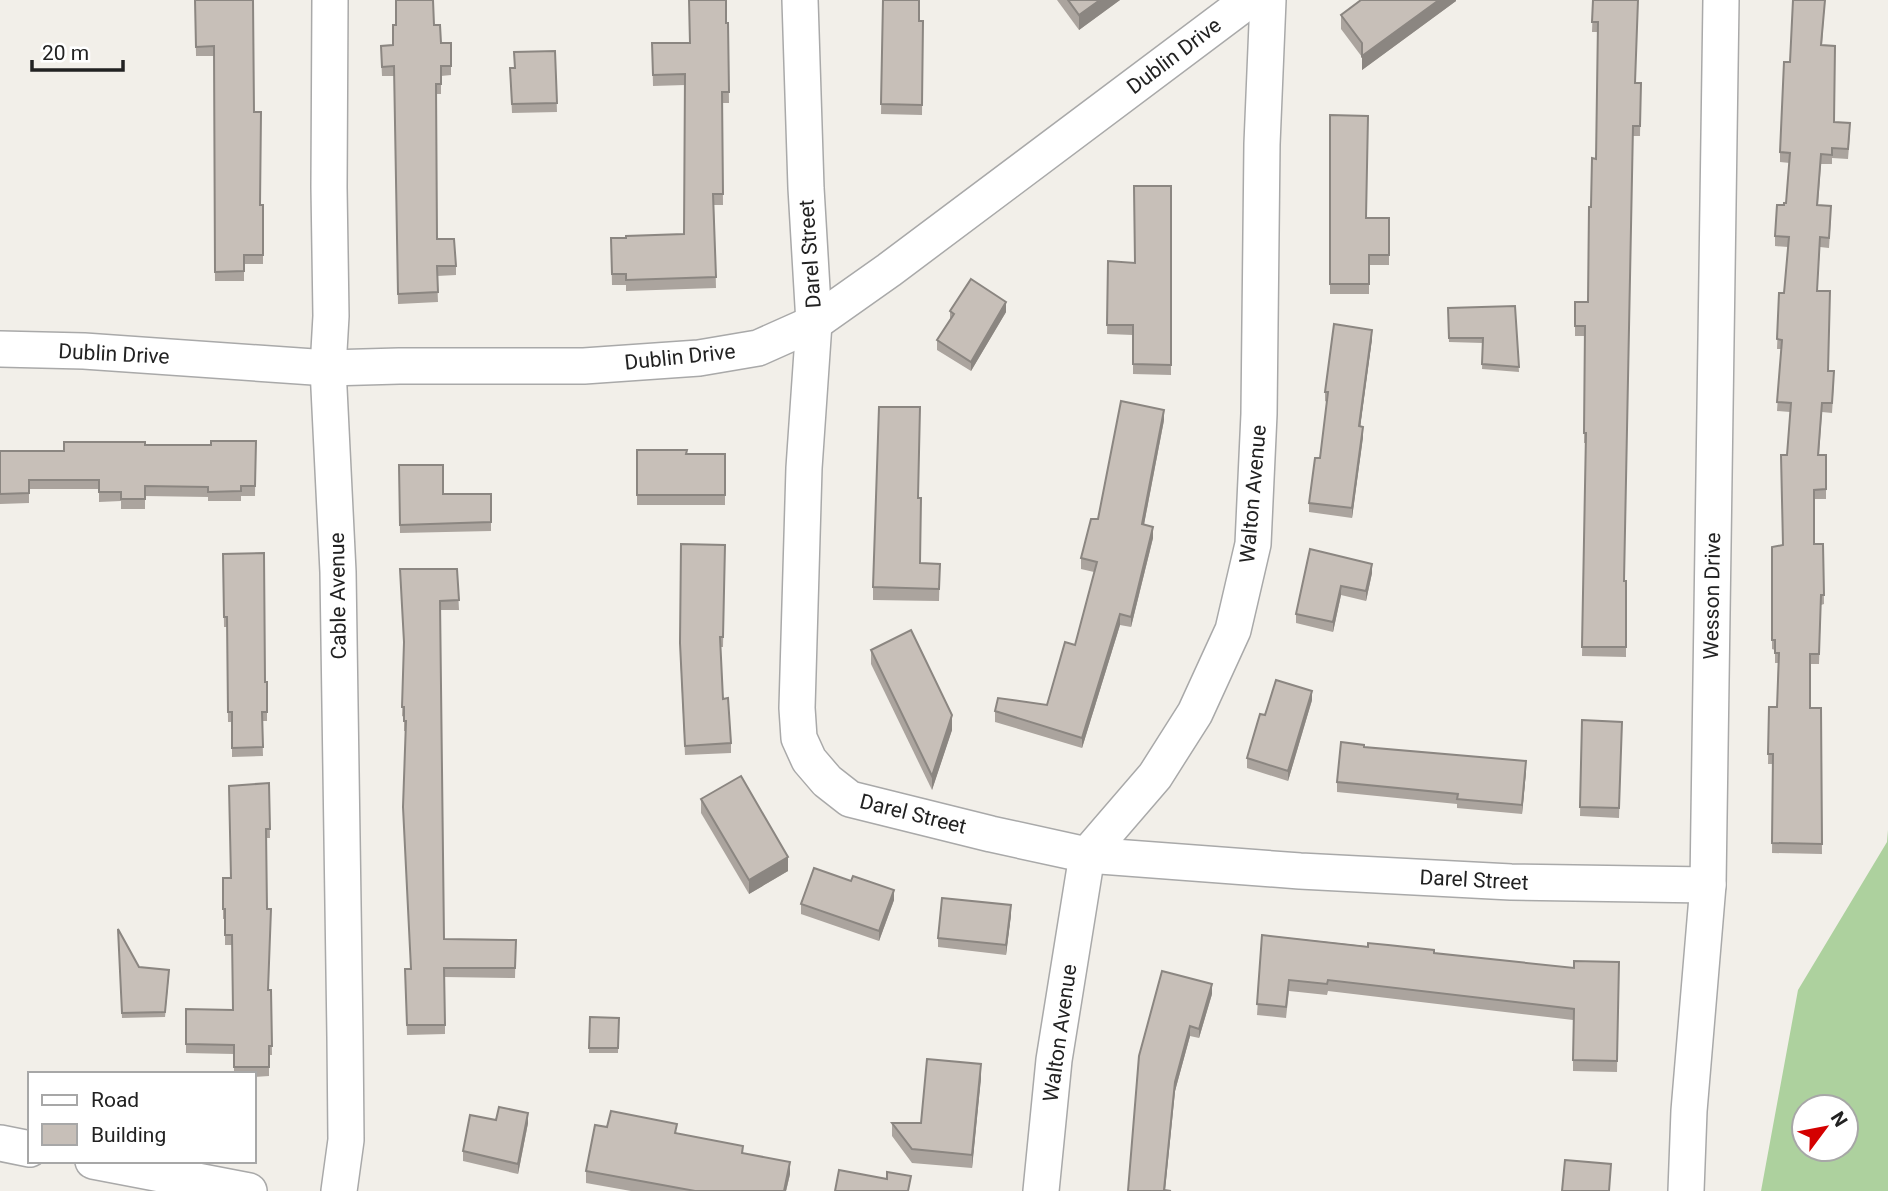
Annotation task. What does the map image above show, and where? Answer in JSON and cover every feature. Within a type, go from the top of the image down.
[{"type":"street","name":"Cable Avenue","points":[[330,0],[328,187],[331,316],[328,368],[338,572],[346,1140],[339,1191]]},
{"type":"street","name":"Darel Street","points":[[800,0],[806,188],[814,323],[804,468],[797,696],[799,738],[809,760],[827,781],[850,799],[1087,855],[1300,871],[1497,881],[1708,885]]},
{"type":"street","name":"Dublin Drive","points":[[0,349],[84,351],[328,368],[584,366],[699,358],[758,348],[814,323],[914,252],[1248,0]]},
{"type":"street","name":"Walton Avenue","points":[[1041,1191],[1055,1060],[1087,855],[1155,776],[1195,713],[1233,630],[1253,544],[1259,414],[1262,144],[1268,0]]},
{"type":"street","name":"Wesson Drive","points":[[1686,1191],[1689,1111],[1708,885],[1721,0]]},
{"type":"street","points":[[0,1143],[28,1149]]},
{"type":"street","points":[[103,1163],[248,1191]]},
{"type":"green space","points":[[1888,830],[1888,1191],[1761,1191],[1798,990],[1887,842]]},
{"type":"building","points":[[195,0],[253,0],[254,112],[261,112],[260,205],[263,205],[263,255],[244,255],[244,271],[215,272],[214,46],[196,47]]},
{"type":"building","points":[[396,0],[433,0],[434,25],[440,25],[441,43],[451,43],[451,66],[441,66],[441,84],[436,84],[437,239],[454,239],[456,266],[437,266],[438,292],[398,294],[394,66],[382,67],[381,46],[393,45]]},
{"type":"building","points":[[689,0],[726,0],[729,92],[722,92],[723,194],[713,194],[716,277],[626,280],[626,274],[612,274],[611,238],[684,234],[685,74],[653,75],[652,43],[690,43]]},
{"type":"building","points":[[883,0],[919,0],[919,21],[923,21],[922,105],[881,104]]},
{"type":"building","points":[[1068,0],[1100,0],[1079,15]]},
{"type":"building","points":[[1361,0],[1439,0],[1362,56],[1362,43],[1341,15]]},
{"type":"building","points":[[1593,0],[1638,0],[1635,83],[1641,83],[1640,126],[1633,126],[1624,581],[1626,647],[1582,647],[1585,326],[1575,326],[1575,302],[1588,302],[1589,207],[1592,158],[1596,159],[1598,22],[1592,22]]},
{"type":"building","points":[[1793,0],[1825,0],[1821,45],[1835,46],[1834,122],[1850,123],[1848,149],[1832,148],[1832,155],[1821,154],[1817,205],[1831,206],[1829,238],[1820,237],[1817,291],[1830,291],[1828,371],[1834,371],[1832,403],[1822,403],[1818,455],[1826,455],[1826,489],[1814,490],[1814,544],[1823,544],[1824,595],[1821,595],[1819,654],[1810,654],[1810,708],[1821,708],[1822,844],[1772,843],[1773,754],[1768,754],[1769,707],[1777,707],[1779,653],[1775,653],[1775,640],[1772,640],[1772,547],[1783,545],[1781,455],[1787,455],[1791,403],[1777,402],[1782,340],[1777,339],[1779,293],[1784,293],[1789,237],[1775,236],[1777,205],[1786,203],[1790,153],[1780,152],[1784,62],[1790,62]]},
{"type":"building","points":[[555,51],[557,103],[512,104],[510,68],[515,68],[514,52]]},
{"type":"building","points":[[1330,115],[1368,116],[1366,218],[1389,218],[1389,255],[1369,255],[1369,284],[1330,284]]},
{"type":"building","points":[[1134,186],[1171,186],[1171,365],[1133,364],[1133,325],[1107,325],[1108,261],[1135,263]]},
{"type":"building","points":[[971,279],[1006,302],[971,362],[937,340],[954,314],[950,311]]},
{"type":"building","points":[[1515,306],[1519,367],[1482,364],[1483,338],[1449,338],[1448,308]]},
{"type":"building","points":[[1334,324],[1372,330],[1359,426],[1363,427],[1352,508],[1309,503],[1315,458],[1320,458]]},
{"type":"building","points":[[1121,401],[1164,410],[1142,524],[1153,527],[1131,617],[1120,614],[1082,738],[995,711],[998,698],[1047,705],[1065,642],[1075,645],[1097,562],[1081,558],[1091,519],[1098,519]]},
{"type":"building","points":[[879,407],[920,407],[920,563],[940,564],[939,589],[873,587]]},
{"type":"building","points":[[211,441],[256,441],[255,486],[241,486],[241,491],[208,492],[208,487],[145,486],[145,499],[121,499],[121,492],[99,492],[99,480],[29,480],[29,493],[0,494],[0,451],[64,451],[64,442],[211,445]]},
{"type":"building","points":[[637,450],[687,450],[686,454],[725,454],[725,495],[637,495]]},
{"type":"building","points":[[399,465],[443,465],[443,494],[491,494],[491,522],[400,525]]},
{"type":"building","points":[[681,544],[725,545],[723,637],[720,637],[723,699],[728,698],[731,743],[685,746],[680,643]]},
{"type":"building","points":[[1310,549],[1372,564],[1366,591],[1341,586],[1333,622],[1296,614]]},
{"type":"building","points":[[264,553],[267,712],[262,712],[263,747],[232,748],[232,712],[228,712],[223,554]]},
{"type":"building","points":[[400,569],[457,569],[459,600],[440,601],[444,939],[516,940],[515,968],[444,968],[445,1025],[407,1025],[405,969],[411,969],[403,807],[406,721],[402,707],[404,642]]},
{"type":"building","points":[[911,630],[952,715],[932,776],[871,650]]},
{"type":"building","points":[[1276,680],[1312,691],[1288,771],[1247,758],[1260,714],[1265,715]]},
{"type":"building","points":[[1582,720],[1622,722],[1619,808],[1580,807]]},
{"type":"building","points":[[1341,742],[1364,747],[1526,761],[1522,805],[1457,799],[1458,794],[1337,782]]},
{"type":"building","points":[[741,776],[788,857],[749,880],[701,799]]},
{"type":"building","points":[[269,783],[270,829],[266,829],[267,909],[271,909],[268,990],[271,990],[272,1046],[269,1046],[269,1067],[234,1067],[234,1045],[186,1044],[186,1009],[233,1010],[232,935],[225,935],[223,909],[223,878],[231,878],[229,786]]},
{"type":"building","points":[[814,868],[851,881],[853,876],[894,890],[879,931],[801,904]]},
{"type":"building","points":[[942,898],[1011,905],[1006,945],[938,938]]},
{"type":"building","points":[[118,929],[139,967],[169,970],[165,1012],[122,1013]]},
{"type":"building","points":[[1262,935],[1368,947],[1368,943],[1388,945],[1434,950],[1434,953],[1574,968],[1574,961],[1619,962],[1617,1061],[1573,1060],[1574,1009],[1328,980],[1327,984],[1289,980],[1286,1007],[1257,1004]]},
{"type":"building","points":[[1162,971],[1212,984],[1199,1029],[1190,1026],[1175,1082],[1164,1190],[1171,1191],[1128,1191],[1139,1056]]},
{"type":"building","points":[[590,1017],[619,1018],[618,1048],[589,1048]]},
{"type":"building","points":[[927,1059],[981,1064],[972,1155],[912,1149],[892,1123],[921,1123]]},
{"type":"building","points":[[499,1107],[528,1113],[518,1164],[463,1151],[470,1115],[496,1120]]},
{"type":"building","points":[[611,1111],[677,1124],[675,1133],[743,1146],[742,1153],[790,1162],[784,1191],[695,1191],[586,1171],[595,1125],[607,1127]]},
{"type":"building","points":[[1565,1160],[1611,1164],[1609,1191],[1562,1191]]},
{"type":"building","points":[[839,1170],[887,1179],[887,1172],[911,1176],[908,1191],[835,1191]]}]
